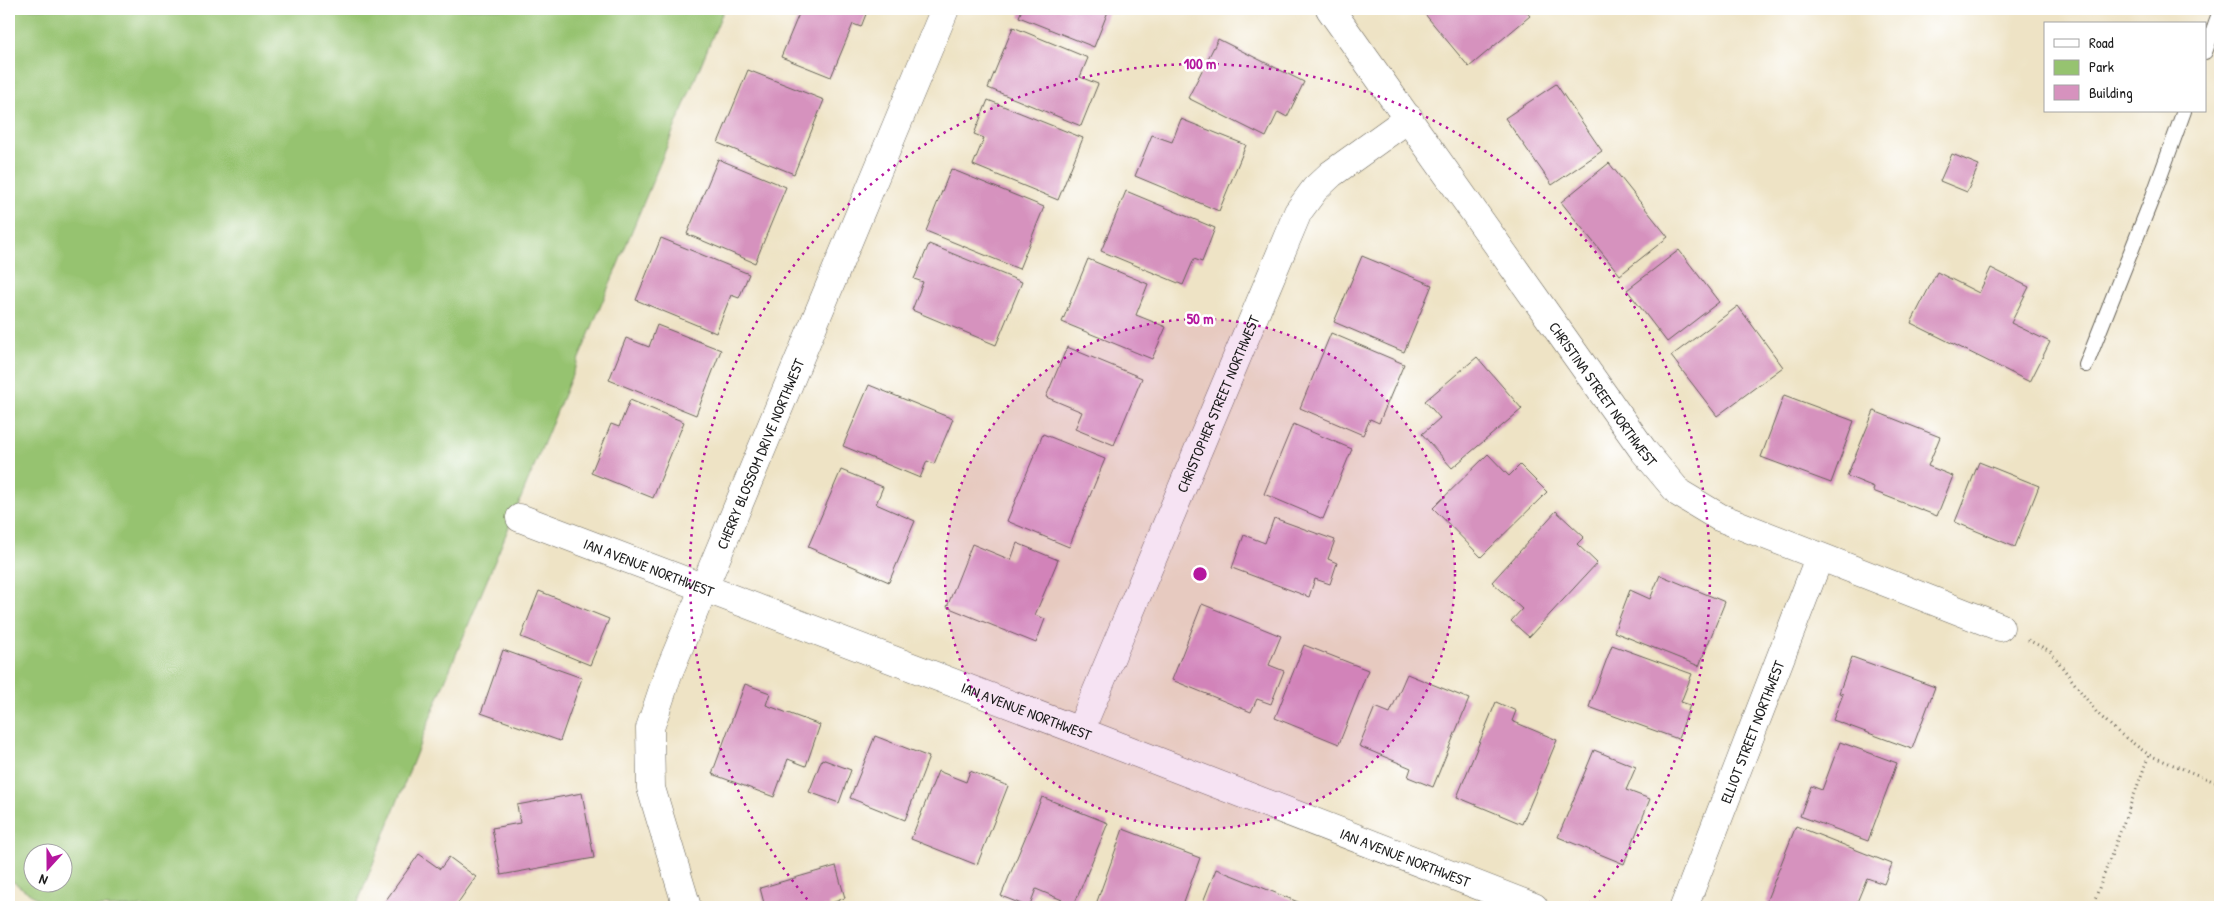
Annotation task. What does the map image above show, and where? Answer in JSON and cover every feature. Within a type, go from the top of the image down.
[{"type":"street","name":"CHERRY BLOSSOM DRIVE NORTHWEST","points":[[687,907],[651,788],[650,728],[668,674],[703,588],[945,9]]},
{"type":"street","name":"CHRISTINA STREET NORTHWEST","points":[[1330,9],[1643,450],[1679,493],[1719,517],[1819,558],[2000,627]]},
{"type":"street","name":"CHRISTOPHER STREET NORTHWEST","points":[[1080,731],[1298,212],[1315,189],[1331,174],[1409,118]]},
{"type":"street","name":"IAN AVENUE NORTHWEST","points":[[520,518],[1080,731],[1534,907]]},
{"type":"street","name":"ELLIOT STREET NORTHWEST","points":[[1684,907],[1819,558]]},
{"type":"lane","points":[[2206,49],[2220,11]]},
{"type":"lane","points":[[2086,365],[2153,196],[2184,112]]},
{"type":"path","points":[[2000,627],[2050,651],[2097,713],[2149,754],[2220,784]]},
{"type":"path","points":[[2092,907],[2149,754]]},
{"type":"green space","points":[[13,9],[724,9],[438,698],[356,907],[49,907],[30,894],[72,894],[72,844],[22,844],[22,888],[9,879],[9,19]]},
{"type":"building","points":[[801,9],[868,9],[861,27],[853,24],[831,77],[781,57]]},
{"type":"building","points":[[1022,9],[1109,9],[1094,47],[1019,17]]},
{"type":"building","points":[[1429,9],[1524,9],[1530,16],[1469,67],[1424,13]]},
{"type":"building","points":[[1013,27],[1088,58],[1080,77],[1098,84],[1081,126],[988,88]]},
{"type":"building","points":[[1218,39],[1304,82],[1287,117],[1278,112],[1266,137],[1188,98]]},
{"type":"building","points":[[748,70],[824,100],[794,174],[718,143]]},
{"type":"building","points":[[1556,84],[1602,151],[1552,185],[1505,118]]},
{"type":"building","points":[[988,100],[1083,138],[1058,200],[973,165],[984,138],[974,134]]},
{"type":"building","points":[[1181,119],[1246,145],[1219,211],[1135,176],[1152,135],[1172,142]]},
{"type":"building","points":[[1952,154],[1979,165],[1967,192],[1940,181]]},
{"type":"building","points":[[718,159],[786,187],[755,263],[687,234]]},
{"type":"building","points":[[1609,163],[1668,237],[1620,275],[1561,202]]},
{"type":"building","points":[[951,169],[1044,207],[1019,269],[926,231]]},
{"type":"building","points":[[1126,191],[1215,228],[1202,262],[1194,259],[1183,285],[1101,251]]},
{"type":"building","points":[[661,238],[749,274],[739,298],[731,295],[716,333],[636,300]]},
{"type":"building","points":[[929,244],[1022,282],[996,345],[912,310],[923,282],[914,279]]},
{"type":"building","points":[[1679,250],[1719,302],[1667,342],[1627,290]]},
{"type":"building","points":[[1362,256],[1432,285],[1404,352],[1334,322]]},
{"type":"building","points":[[1088,259],[1148,284],[1136,315],[1166,327],[1152,359],[1062,322]]},
{"type":"building","points":[[1991,268],[2029,287],[2011,323],[2050,342],[2030,382],[1911,323],[1937,272],[1979,293]]},
{"type":"building","points":[[1738,306],[1783,367],[1717,416],[1671,356]]},
{"type":"building","points":[[657,325],[721,350],[696,415],[609,380],[626,338],[649,347]]},
{"type":"building","points":[[1331,333],[1404,364],[1379,423],[1370,419],[1363,435],[1300,408]]},
{"type":"building","points":[[1067,347],[1142,378],[1114,445],[1075,429],[1082,412],[1046,397]]},
{"type":"building","points":[[1477,357],[1522,409],[1452,468],[1422,434],[1440,418],[1425,401]]},
{"type":"building","points":[[869,385],[953,419],[934,464],[927,461],[920,478],[843,446]]},
{"type":"building","points":[[1784,395],[1854,421],[1831,483],[1761,457]]},
{"type":"building","points":[[630,400],[684,422],[653,498],[591,473],[611,424],[619,427]]},
{"type":"building","points":[[1874,411],[1940,437],[1928,466],[1953,476],[1937,516],[1873,491],[1874,487],[1847,476]]},
{"type":"building","points":[[1293,424],[1352,449],[1323,519],[1264,494]]},
{"type":"building","points":[[1043,434],[1105,459],[1069,547],[1007,521]]},
{"type":"building","points":[[1488,454],[1509,476],[1520,465],[1547,492],[1481,557],[1433,508]]},
{"type":"building","points":[[1979,462],[2039,486],[2015,547],[1955,522]]},
{"type":"building","points":[[841,470],[883,487],[876,504],[915,521],[889,582],[808,547]]},
{"type":"building","points":[[1556,511],[1584,537],[1577,544],[1597,563],[1529,637],[1511,621],[1522,609],[1492,582]]},
{"type":"building","points":[[1274,518],[1335,540],[1328,559],[1337,563],[1330,584],[1315,579],[1309,597],[1232,568],[1244,535],[1265,543]]},
{"type":"building","points":[[1017,543],[1058,560],[1035,615],[1045,619],[1036,643],[947,607],[972,544],[1011,560]]},
{"type":"building","points":[[1660,575],[1725,602],[1699,666],[1614,632],[1630,590],[1650,599]]},
{"type":"building","points":[[539,591],[609,619],[590,665],[521,637]]},
{"type":"building","points":[[1202,604],[1281,636],[1269,665],[1284,671],[1271,704],[1257,699],[1251,712],[1172,680]]},
{"type":"building","points":[[1304,645],[1368,670],[1339,744],[1275,718]]},
{"type":"building","points":[[1612,645],[1692,674],[1681,702],[1690,705],[1678,739],[1589,707]]},
{"type":"building","points":[[503,650],[582,678],[560,741],[481,713]]},
{"type":"building","points":[[1852,657],[1935,687],[1912,749],[1833,720],[1843,694],[1839,693]]},
{"type":"building","points":[[1407,674],[1469,699],[1433,787],[1408,777],[1411,768],[1359,746],[1375,707],[1390,713]]},
{"type":"building","points":[[745,684],[770,693],[766,705],[820,725],[806,766],[788,759],[774,797],[712,774]]},
{"type":"building","points":[[1496,702],[1516,711],[1512,721],[1557,740],[1522,824],[1457,797]]},
{"type":"building","points":[[875,736],[929,757],[905,820],[850,798]]},
{"type":"building","points":[[1840,742],[1897,763],[1868,841],[1800,816],[1811,786],[1822,790]]},
{"type":"building","points":[[1594,750],[1636,767],[1626,790],[1650,799],[1624,864],[1558,837]]},
{"type":"building","points":[[822,759],[851,770],[839,803],[809,792]]},
{"type":"building","points":[[938,771],[966,782],[970,771],[1008,786],[977,865],[911,839]]},
{"type":"building","points":[[582,793],[594,858],[501,875],[492,828],[520,823],[517,805]]},
{"type":"building","points":[[1042,797],[1108,823],[1074,905],[1036,889],[1029,907],[1001,896]]},
{"type":"building","points":[[1796,826],[1892,864],[1884,884],[1867,878],[1855,907],[1778,907],[1766,902]]},
{"type":"building","points":[[1123,829],[1200,858],[1182,907],[1095,907]]},
{"type":"building","points":[[419,854],[440,869],[449,857],[476,877],[455,907],[381,907]]},
{"type":"building","points":[[836,866],[845,898],[829,904],[830,907],[765,907],[760,888]]},
{"type":"building","points":[[1216,869],[1303,904],[1302,907],[1201,907]]}]
